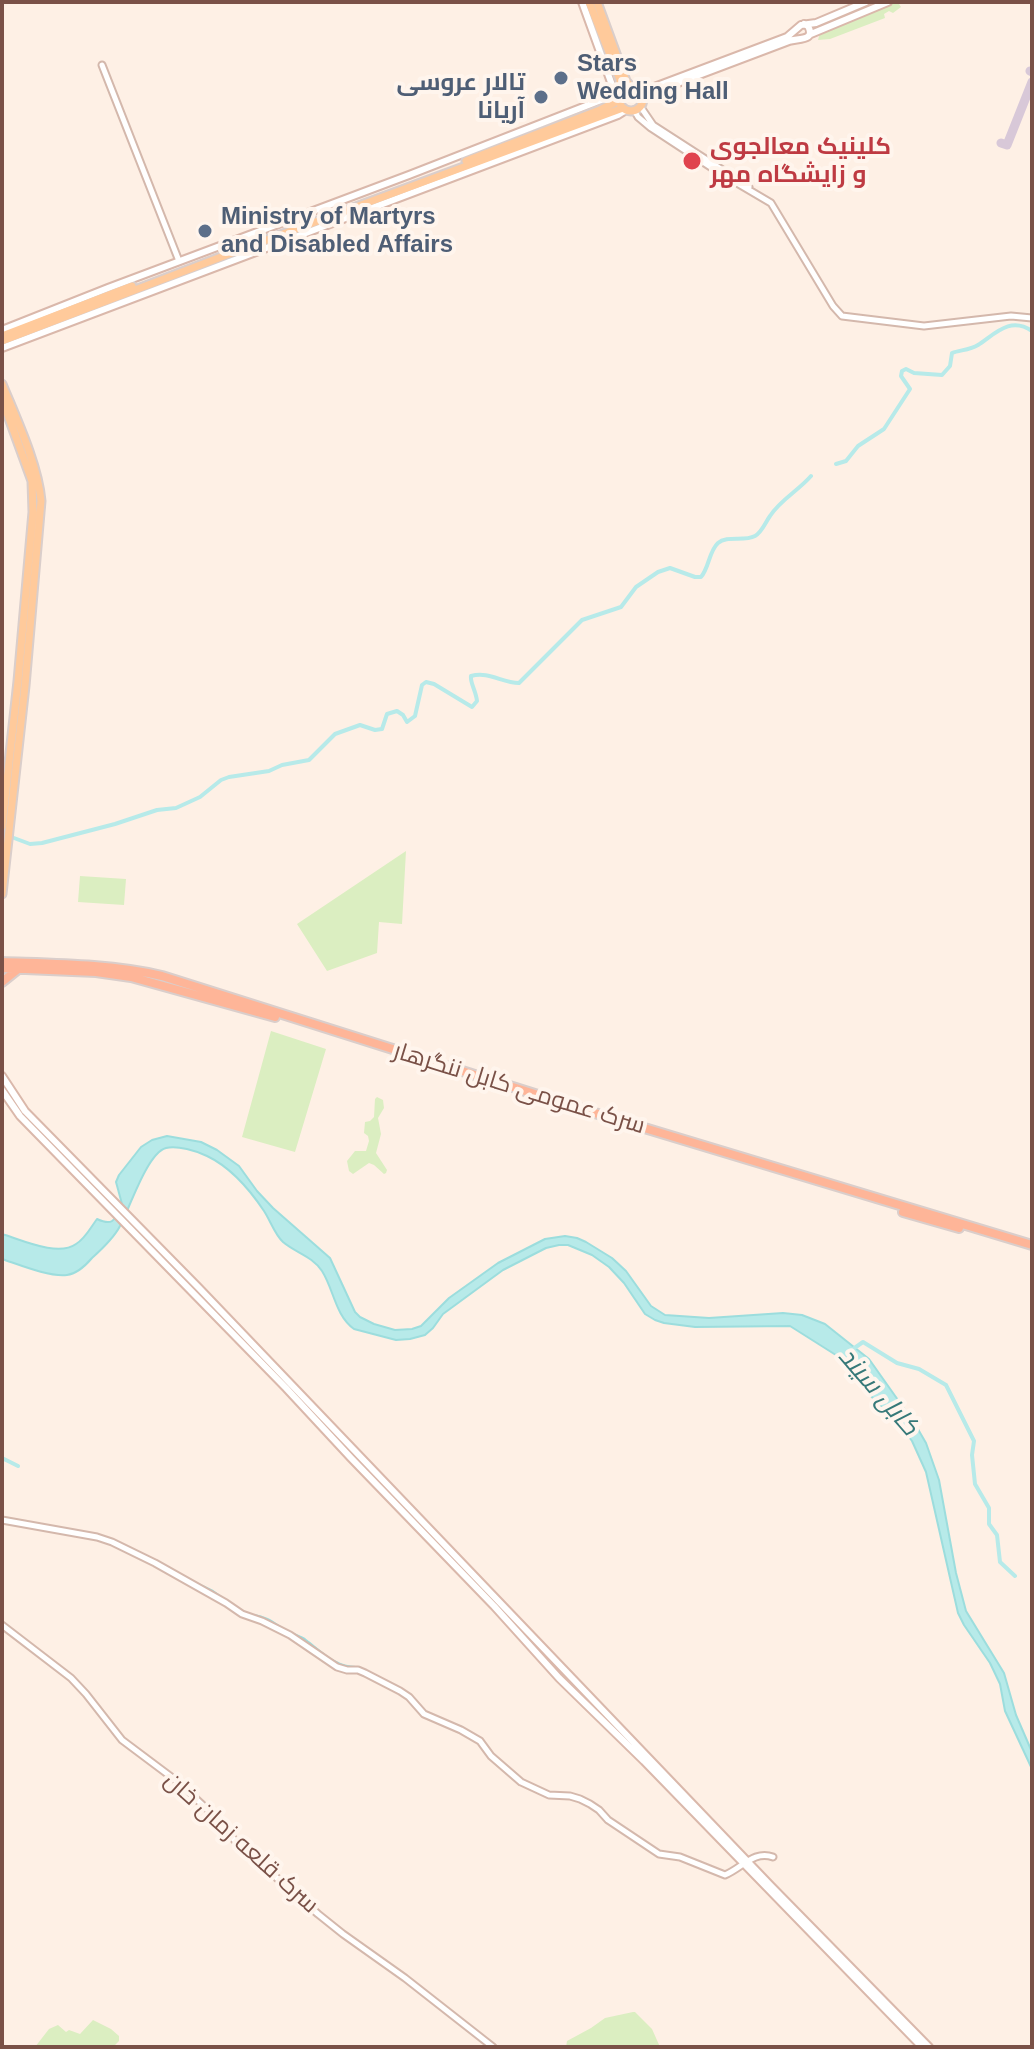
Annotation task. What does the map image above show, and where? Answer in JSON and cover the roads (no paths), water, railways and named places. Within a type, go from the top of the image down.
[{"type":"highway","name":"سرک عمومی کابل ننگرهار","points":[[2,962],[106,968],[162,976],[1032,1247]]},
{"type":"highway","name":"سرک عمومی کابل ننگرهار","points":[[2,968],[96,972],[131,977],[275,1017],[722,1157],[1032,1247]]},
{"type":"highway","points":[[2,982],[18,969]]},
{"type":"main road","points":[[2,336],[614,103],[620,80],[609,65],[582,2]]},
{"type":"main road","points":[[589,2],[609,65]]},
{"type":"main road","points":[[597,2],[635,104]]},
{"type":"main road","points":[[2,336],[635,104],[787,37],[800,26],[816,23],[866,2]]},
{"type":"main road","points":[[2,348],[618,115],[654,92],[789,41],[806,39],[811,34],[888,2]]},
{"type":"main road","points":[[800,26],[810,28],[811,34]]},
{"type":"main road","points":[[800,26],[797,36],[801,39]]},
{"type":"main road","points":[[2,336],[179,261],[561,118],[631,87]]},
{"type":"main road","points":[[617,95],[635,104]]},
{"type":"main road","points":[[2,384],[27,458],[32,481],[33,512],[25,686],[2,894]]},
{"type":"main road","points":[[2,399],[27,458]]},
{"type":"main road","points":[[2,826],[30,583]]},
{"type":"main road","points":[[2,1076],[25,1111],[104,1197]]},
{"type":"main road","points":[[2,1090],[20,1116],[125,1218],[559,1678],[929,2047]]},
{"type":"main road","points":[[745,1862],[922,2047]]},
{"type":"street","points":[[102,65],[179,261]]},
{"type":"street","points":[[646,117],[645,107],[649,98],[669,86]]},
{"type":"street","points":[[635,104],[653,125],[752,191]]},
{"type":"street","points":[[635,104],[638,117],[651,128],[771,203],[824,292],[842,316],[924,326],[1011,316],[1032,318]]},
{"type":"street","points":[[2,1520],[97,1537],[166,1569],[242,1614],[290,1635],[337,1667],[365,1673],[400,1691],[424,1714],[480,1741],[491,1756],[521,1782],[549,1795],[570,1796],[590,1804],[659,1854],[680,1857],[725,1875],[745,1862],[766,1854],[773,1857]]},
{"type":"street","name":"سرک قلعه زمان خان","points":[[2,1625],[71,1678],[122,1740],[178,1782],[238,1844],[318,1914],[493,2047]]},
{"type":"water","name":"کابل سيند","points":[[167,1136],[201,1142],[239,1166],[273,1208],[330,1258],[355,1312],[374,1324],[395,1330],[421,1326],[449,1298],[498,1263],[545,1239],[565,1236],[586,1242],[612,1258],[626,1271],[651,1306],[665,1315],[709,1318],[783,1313],[802,1315],[825,1324],[869,1359],[926,1443],[939,1480],[966,1611],[1004,1673],[1016,1715],[1032,1752],[1032,1769],[1005,1711],[1000,1684],[958,1613],[926,1472],[912,1441],[839,1357],[790,1326],[695,1327],[655,1320],[645,1314],[609,1267],[592,1255],[568,1245],[546,1248],[503,1270],[443,1314],[425,1335],[396,1340],[354,1329],[339,1310],[322,1271],[280,1239],[258,1203],[239,1180],[215,1161],[181,1148],[166,1148],[152,1160],[117,1230],[78,1271],[67,1275],[52,1274],[2,1259],[2,1234],[60,1249],[79,1242],[97,1219],[111,1222],[122,1204],[116,1182],[119,1175],[141,1147]]},
{"type":"waterway","points":[[836,464],[846,461],[858,446],[884,429],[910,389],[901,376],[902,371],[942,375],[950,366],[952,353],[975,347],[1003,328],[1017,325],[1032,331]]},
{"type":"waterway","points":[[14,838],[30,844],[42,843],[157,810],[176,808],[200,797],[229,777],[269,771],[309,760],[335,734],[360,725],[382,729],[387,714],[397,711],[407,722],[415,716],[422,685],[426,682],[472,707],[477,701],[471,676],[484,675],[519,683],[582,620],[621,607],[636,587],[658,572],[670,568],[701,577],[718,543],[726,539],[751,538],[757,534],[774,510],[811,476]]},
{"type":"waterway","name":"کابل سيند","points":[[853,1349],[863,1342],[897,1363],[919,1369],[946,1385],[974,1441],[975,1484],[989,1508],[989,1524],[997,1535],[1000,1562],[1015,1576]]},
{"type":"waterway","points":[[2,1458],[18,1466]]},
{"type":"waterway","points":[[194,1582],[234,1606]]},
{"type":"waterway","points":[[254,1615],[268,1619],[304,1639],[335,1662],[356,1667]]},
{"type":"waterway","points":[[366,1671],[381,1679]]},
{"type":"waterway","points":[[401,1689],[415,1700]]},
{"type":"waterway","points":[[446,1721],[462,1727]]},
{"type":"place","name":"Stars Wedding Hall","points":[[561,78]]},
{"type":"place","name":"تالار عروسی آریانا","points":[[541,97]]},
{"type":"place","name":"کلینیک معالجوی و زایشگاه مهر","points":[[692,161]]},
{"type":"place","name":"Ministry of Martyrs and Disabled Affairs","points":[[205,231]]}]
